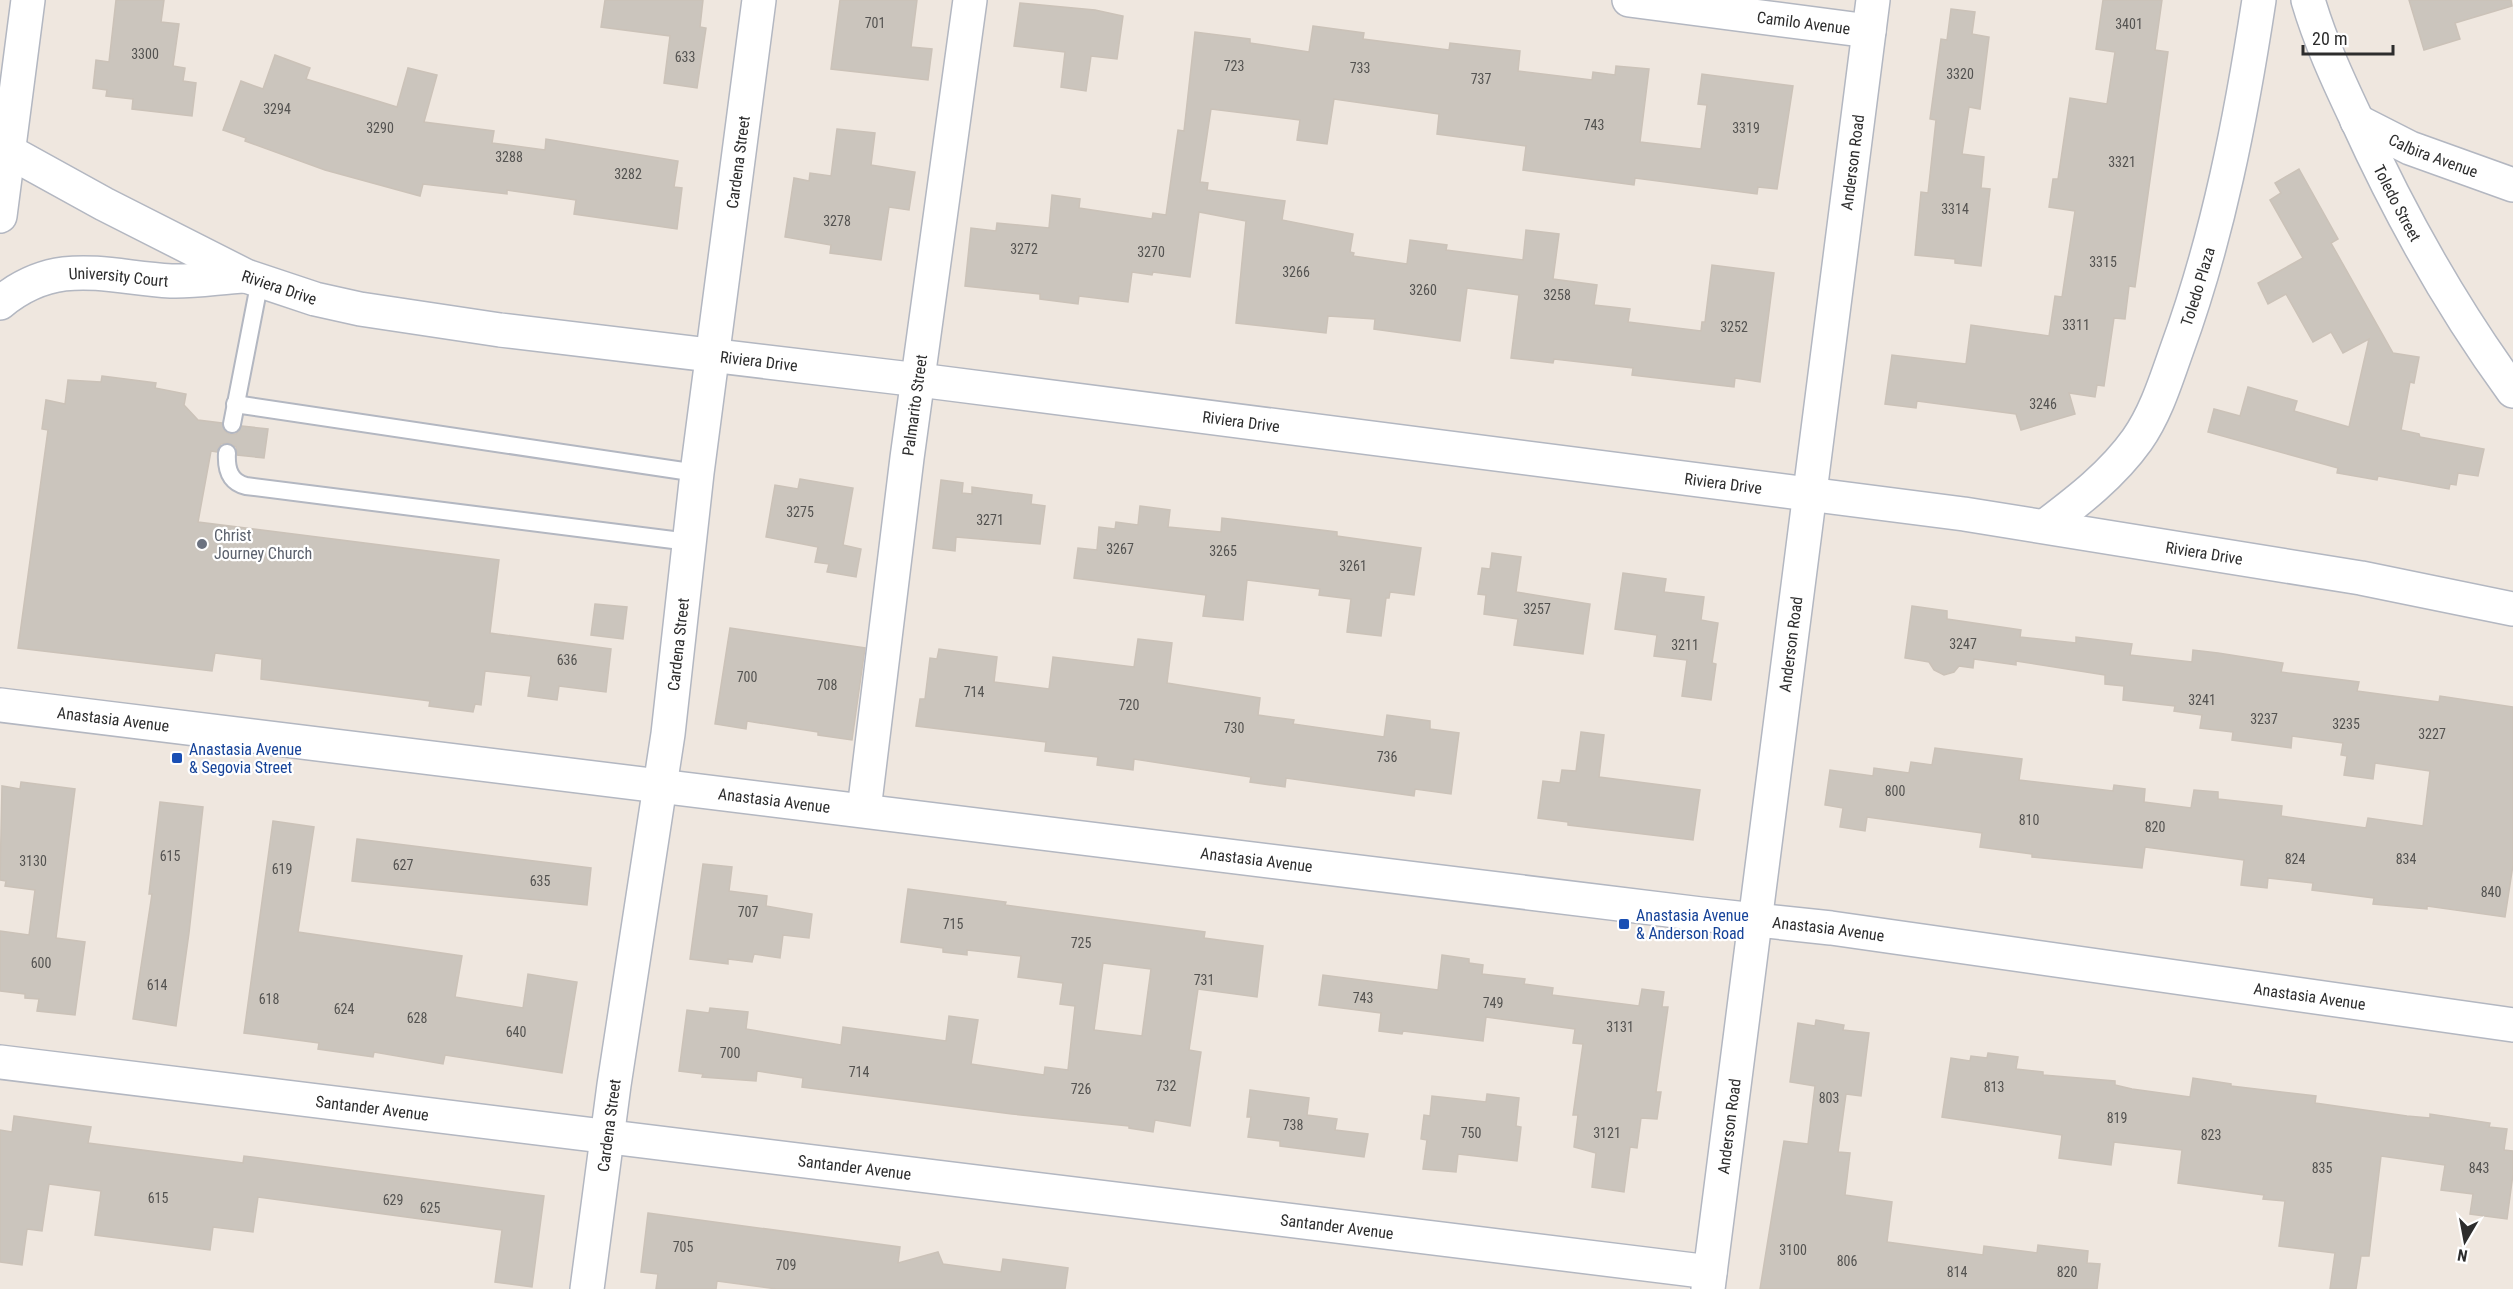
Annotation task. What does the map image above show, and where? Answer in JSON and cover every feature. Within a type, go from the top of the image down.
[{"type":"street","points":[[0,216],[4,149],[28,0]]},
{"type":"street","name":"Cardena Street","points":[[587,1289],[607,1135],[668,734],[697,473],[759,0]]},
{"type":"street","name":"Palmarito Street","points":[[864,810],[970,0]]},
{"type":"street","name":"Camilo Avenue","points":[[1629,0],[1871,15]]},
{"type":"street","name":"Toledo Plaza","points":[[2045,526],[2109,473],[2137,440],[2158,401],[2209,252],[2259,0]]},
{"type":"street","name":"Toledo Street","points":[[2308,0],[2321,39],[2392,197],[2461,317],[2513,391]]},
{"type":"street","name":"Anderson Road","points":[[1709,1280],[1871,15]]},
{"type":"street","name":"Calbira Avenue","points":[[2357,121],[2410,148],[2513,185]]},
{"type":"street","name":"Riviera Drive","points":[[4,149],[104,204],[253,278],[315,299],[407,316],[1809,493],[2045,526],[2361,578],[2513,609]]},
{"type":"street","name":"University Court","points":[[0,303],[20,288],[52,274],[99,274],[174,281],[253,278]]},
{"type":"street","name":"Anastasia Avenue","points":[[0,705],[1831,927],[2513,1025]]},
{"type":"street","name":"Santander Avenue","points":[[0,1062],[607,1135],[1709,1280]]},
{"type":"lane","points":[[232,424],[253,278]]},
{"type":"lane","points":[[235,404],[697,473]]},
{"type":"lane","points":[[227,453],[229,473],[239,484],[246,486],[689,542]]},
{"type":"building","points":[[116,0],[164,0],[161,22],[179,24],[173,66],[185,68],[183,81],[196,83],[192,116],[132,109],[133,99],[106,96],[107,90],[93,88],[96,60],[109,62]]},
{"type":"building","points":[[605,0],[703,0],[700,27],[706,28],[697,88],[664,83],[670,36],[601,27]]},
{"type":"building","points":[[840,0],[917,0],[911,47],[932,49],[928,80],[831,69]]},
{"type":"building","points":[[2103,0],[2162,0],[2155,50],[2168,52],[2135,287],[2129,286],[2125,319],[2114,318],[2104,386],[2097,385],[2095,397],[2069,393],[2075,414],[2021,430],[2016,414],[1917,401],[1916,408],[1885,404],[1892,355],[1966,364],[1971,325],[2049,336],[2055,296],[2062,297],[2075,211],[2049,207],[2053,179],[2058,179],[2070,98],[2107,104],[2115,52],[2096,49]]},
{"type":"building","points":[[2409,0],[2511,0],[2512,6],[2455,23],[2460,39],[2424,50]]},
{"type":"building","points":[[1020,3],[1095,10],[1123,16],[1117,59],[1091,56],[1086,91],[1061,87],[1065,52],[1014,46]]},
{"type":"building","points":[[1951,9],[1975,12],[1972,34],[1989,37],[1980,109],[1969,107],[1962,154],[1984,157],[1981,188],[1990,189],[1981,266],[1955,263],[1955,259],[1915,255],[1921,192],[1928,193],[1936,120],[1930,119],[1941,39],[1947,40]]},
{"type":"building","points":[[1313,26],[1364,33],[1363,39],[1449,50],[1450,43],[1520,51],[1518,71],[1592,80],[1593,72],[1615,75],[1616,66],[1649,69],[1640,142],[1701,149],[1707,105],[1698,104],[1702,74],[1793,86],[1777,189],[1758,187],[1757,194],[1635,178],[1634,185],[1523,170],[1526,146],[1437,134],[1439,114],[1334,99],[1327,144],[1297,140],[1300,120],[1211,109],[1200,182],[1208,183],[1207,190],[1285,201],[1282,220],[1353,234],[1350,252],[1354,253],[1353,256],[1407,264],[1410,240],[1447,245],[1446,250],[1523,260],[1526,230],[1559,234],[1553,279],[1597,285],[1594,305],[1630,309],[1628,322],[1701,331],[1702,322],[1705,322],[1712,265],[1774,273],[1760,382],[1735,378],[1734,387],[1632,375],[1633,368],[1554,359],[1553,363],[1511,358],[1519,295],[1467,288],[1460,341],[1374,329],[1375,319],[1328,316],[1326,333],[1236,323],[1246,221],[1199,212],[1190,277],[1153,272],[1152,275],[1132,272],[1128,302],[1079,296],[1078,304],[1040,299],[1040,294],[965,286],[971,228],[996,231],[997,223],[1049,228],[1052,195],[1080,199],[1079,208],[1152,219],[1153,213],[1166,215],[1178,130],[1184,131],[1195,32],[1250,39],[1250,43],[1309,52]]},
{"type":"building","points":[[275,55],[310,68],[306,79],[397,107],[408,68],[437,75],[424,122],[494,131],[492,143],[545,150],[546,139],[678,161],[674,187],[682,188],[677,229],[574,214],[576,200],[507,190],[507,194],[423,184],[420,196],[325,170],[245,141],[246,138],[223,130],[241,81],[263,89]]},
{"type":"building","points":[[837,129],[875,133],[871,165],[915,172],[909,210],[889,207],[881,260],[830,253],[831,245],[785,237],[794,178],[809,181],[810,173],[831,176]]},
{"type":"building","points":[[2299,169],[2338,239],[2331,243],[2393,353],[2419,357],[2414,383],[2410,382],[2401,430],[2419,434],[2420,437],[2484,449],[2478,476],[2458,473],[2456,485],[2450,484],[2449,489],[2378,476],[2377,480],[2337,473],[2338,468],[2208,432],[2214,409],[2240,416],[2248,387],[2297,401],[2294,411],[2349,427],[2369,339],[2343,353],[2331,332],[2313,342],[2286,294],[2268,304],[2258,283],[2303,258],[2270,200],[2281,193],[2275,183]]},
{"type":"building","name":"Christ Journey Church","points":[[102,376],[156,383],[155,388],[186,394],[184,405],[198,420],[222,423],[229,434],[236,434],[242,426],[268,429],[264,458],[237,455],[236,447],[228,443],[221,444],[217,452],[211,451],[198,522],[499,560],[490,633],[611,649],[606,692],[559,686],[557,700],[528,696],[531,676],[485,671],[481,705],[475,704],[473,712],[429,706],[430,701],[261,679],[262,659],[215,653],[212,671],[18,648],[48,430],[42,429],[46,400],[65,404],[68,380],[101,382]]},
{"type":"building","points":[[800,479],[853,488],[843,545],[861,549],[856,577],[827,572],[829,564],[815,562],[818,547],[766,537],[775,485],[798,489]]},
{"type":"building","points":[[941,480],[963,483],[962,493],[972,494],[972,487],[1032,495],[1031,504],[1045,506],[1040,544],[956,537],[955,551],[933,548]]},
{"type":"building","points":[[1140,506],[1170,510],[1168,527],[1221,532],[1222,518],[1337,532],[1337,536],[1421,548],[1414,595],[1390,592],[1389,598],[1386,598],[1381,636],[1347,632],[1351,599],[1319,595],[1320,589],[1247,580],[1243,620],[1203,616],[1206,595],[1074,578],[1078,548],[1097,550],[1099,527],[1115,529],[1116,522],[1138,525]]},
{"type":"building","points":[[1492,553],[1521,557],[1516,592],[1590,604],[1583,654],[1514,645],[1518,619],[1484,614],[1486,595],[1478,594],[1482,568],[1490,569]]},
{"type":"building","points":[[1623,573],[1666,579],[1664,592],[1704,597],[1701,620],[1718,623],[1712,663],[1716,664],[1711,700],[1682,696],[1687,660],[1654,656],[1657,635],[1615,629]]},
{"type":"building","points":[[595,604],[627,607],[623,639],[591,635]]},
{"type":"building","points":[[1912,606],[1947,611],[1947,619],[2021,630],[2020,637],[2076,643],[2076,637],[2132,644],[2130,655],[2192,662],[2193,650],[2218,653],[2283,663],[2281,672],[2359,682],[2357,691],[2439,702],[2440,696],[2513,707],[2513,865],[2505,917],[2427,906],[2427,909],[2373,904],[2374,898],[2312,890],[2313,883],[2268,878],[2267,888],[2241,885],[2244,860],[2145,847],[2142,868],[2032,857],[2032,854],[1980,847],[1982,833],[1867,817],[1865,831],[1840,827],[1843,808],[1825,805],[1830,770],[1873,776],[1874,768],[1909,773],[1911,762],[1932,765],[1935,748],[2022,759],[2019,780],[2113,791],[2114,785],[2145,789],[2144,802],[2191,808],[2194,790],[2218,792],[2218,799],[2282,806],[2281,816],[2366,828],[2368,818],[2423,826],[2430,771],[2375,763],[2373,779],[2344,775],[2347,756],[2341,755],[2343,743],[2292,736],[2291,748],[2232,740],[2233,732],[2200,728],[2202,715],[2174,711],[2175,706],[2123,700],[2124,686],[2105,684],[2105,675],[2016,661],[2016,665],[1974,659],[1973,668],[1959,666],[1954,672],[1944,675],[1934,670],[1929,662],[1905,658]]},
{"type":"building","points":[[730,628],[865,648],[852,740],[818,735],[818,732],[747,721],[746,729],[715,724]]},
{"type":"building","points":[[1138,639],[1172,643],[1167,683],[1260,698],[1258,715],[1294,720],[1293,724],[1384,737],[1387,715],[1430,721],[1430,729],[1459,733],[1451,794],[1415,789],[1414,796],[1286,778],[1285,787],[1250,782],[1251,777],[1134,759],[1133,770],[1097,765],[1098,757],[1045,751],[1046,742],[916,726],[920,699],[925,699],[930,658],[937,659],[939,649],[997,657],[994,682],[1049,689],[1053,657],[1134,667]]},
{"type":"building","points":[[1581,732],[1604,735],[1599,777],[1700,790],[1693,840],[1568,825],[1568,822],[1538,818],[1543,781],[1560,783],[1562,770],[1576,771]]},
{"type":"building","points":[[21,782],[75,789],[56,938],[85,942],[75,1015],[37,1011],[39,999],[25,998],[25,994],[0,991],[0,931],[29,935],[35,890],[5,886],[6,881],[0,880],[2,786],[20,789]]},
{"type":"building","points":[[160,802],[203,807],[176,1026],[133,1019],[152,894],[149,894]]},
{"type":"building","points":[[273,821],[314,827],[298,932],[462,956],[455,997],[523,1008],[528,974],[577,982],[562,1073],[445,1055],[443,1064],[374,1052],[373,1057],[318,1049],[319,1043],[244,1033]]},
{"type":"building","points":[[357,839],[591,868],[587,905],[352,881]]},
{"type":"building","points":[[703,864],[732,867],[729,891],[767,896],[766,906],[812,914],[809,938],[783,935],[780,958],[754,954],[752,962],[728,959],[728,964],[690,959]]},
{"type":"building","points":[[908,889],[1006,902],[1005,905],[1205,932],[1204,938],[1263,946],[1257,997],[1198,989],[1189,1050],[1201,1052],[1190,1126],[1155,1120],[1153,1132],[1129,1128],[1129,1126],[1012,1114],[802,1087],[803,1078],[757,1071],[756,1081],[702,1077],[703,1074],[679,1071],[687,1010],[709,1013],[710,1008],[748,1012],[746,1029],[841,1045],[843,1027],[946,1041],[949,1016],[978,1020],[971,1064],[1044,1075],[1045,1067],[1068,1070],[1075,1006],[1060,1004],[1063,983],[1018,977],[1021,956],[967,950],[967,955],[943,952],[943,948],[901,942]],"holes":[[[1103,963],[1151,969],[1142,1036],[1094,1030]]]},
{"type":"building","points":[[1442,955],[1469,959],[1469,963],[1483,965],[1482,974],[1525,979],[1524,984],[1553,988],[1552,995],[1639,1006],[1642,989],[1664,992],[1662,1007],[1668,1007],[1656,1092],[1661,1092],[1657,1119],[1641,1118],[1637,1148],[1630,1147],[1624,1192],[1592,1187],[1596,1153],[1574,1147],[1578,1115],[1573,1115],[1583,1044],[1573,1043],[1575,1029],[1486,1017],[1483,1041],[1403,1031],[1402,1034],[1379,1031],[1381,1013],[1319,1005],[1323,975],[1438,990]]},
{"type":"building","points":[[1816,1020],[1844,1025],[1843,1030],[1869,1033],[1861,1096],[1846,1094],[1838,1152],[1850,1153],[1845,1195],[1892,1202],[1887,1242],[1983,1255],[1984,1246],[2037,1253],[2038,1245],[2088,1251],[2087,1263],[2100,1264],[2097,1289],[1760,1289],[1784,1141],[1808,1144],[1815,1086],[1790,1082],[1798,1023],[1815,1026]]},
{"type":"building","points":[[1988,1053],[2018,1057],[2016,1069],[2043,1072],[2043,1075],[2115,1081],[2115,1085],[2132,1089],[2190,1097],[2193,1078],[2231,1084],[2231,1086],[2316,1096],[2315,1103],[2407,1116],[2430,1118],[2430,1114],[2490,1123],[2489,1127],[2507,1129],[2504,1150],[2513,1151],[2513,1174],[2507,1219],[2470,1214],[2473,1194],[2441,1190],[2445,1165],[2381,1156],[2369,1256],[2361,1256],[2356,1289],[2330,1289],[2335,1253],[2279,1246],[2285,1201],[2263,1199],[2264,1195],[2178,1183],[2182,1150],[2114,1142],[2111,1165],[2059,1158],[2062,1135],[1942,1117],[1951,1058],[1970,1061],[1971,1056],[1987,1058]]},
{"type":"building","points":[[1250,1090],[1309,1098],[1307,1115],[1337,1119],[1335,1130],[1368,1134],[1364,1157],[1280,1146],[1280,1141],[1248,1137],[1251,1117],[1247,1117]]},
{"type":"building","points":[[1487,1094],[1519,1098],[1516,1126],[1521,1127],[1517,1161],[1458,1154],[1456,1172],[1423,1169],[1427,1140],[1421,1139],[1424,1115],[1430,1116],[1432,1096],[1486,1102]]},
{"type":"building","points":[[14,1116],[91,1127],[88,1143],[243,1163],[244,1156],[544,1196],[532,1287],[495,1282],[502,1230],[258,1197],[253,1232],[213,1227],[210,1250],[95,1235],[101,1191],[49,1184],[42,1231],[27,1229],[22,1265],[0,1262],[0,1130],[12,1132]]},
{"type":"building","points":[[648,1213],[900,1247],[898,1263],[938,1252],[943,1264],[1001,1272],[1003,1259],[1068,1268],[1065,1289],[777,1289],[717,1281],[716,1289],[656,1289],[658,1274],[641,1272]]},
{"type":"place","name":"Christ Journey Church","points":[[202,544]]},
{"type":"place","name":"Anastasia Avenue & Segovia Street","points":[[177,758]]},
{"type":"place","name":"Anastasia Avenue & Anderson Road","points":[[1624,924]]}]
